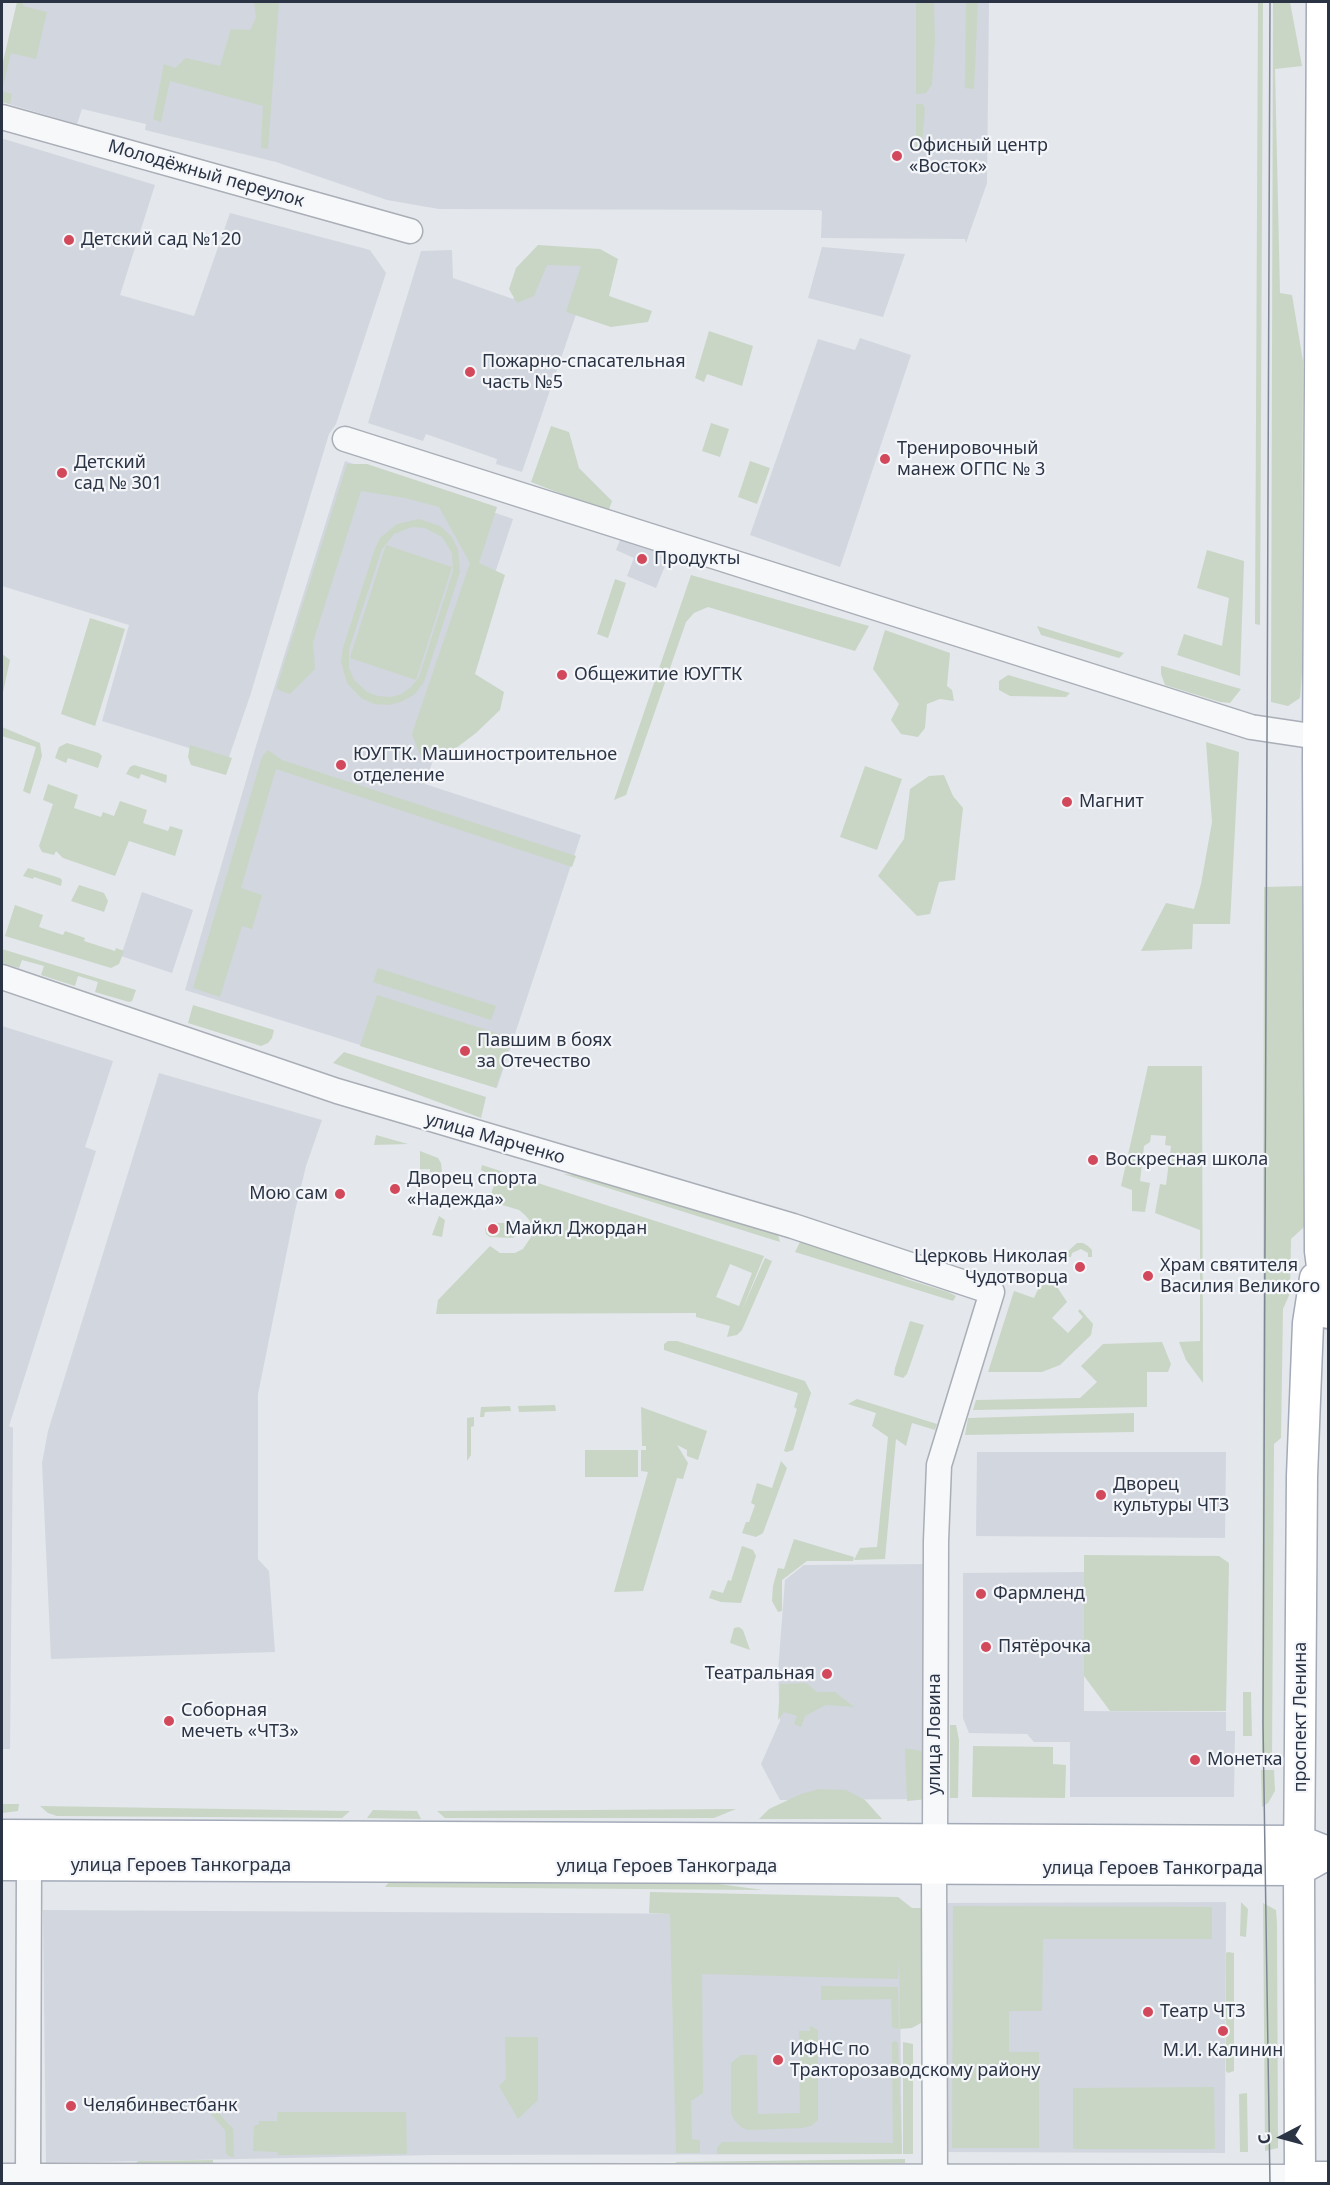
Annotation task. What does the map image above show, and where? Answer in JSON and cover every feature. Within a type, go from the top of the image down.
[{"type":"main road","name":"проспект Ленина","points":[[1322,2],[1318,737],[1320,1251],[1329,1312]]},
{"type":"main road","name":"проспект Ленина","points":[[1310,2179],[1300,1855],[1302,1476],[1308,1323],[1320,1251]]},
{"type":"main road","name":"улица Героев Танкограда","points":[[15,1835],[934,1854]]},
{"type":"main road","points":[[15,1835],[15,1865]]},
{"type":"main road","name":"улица Героев Танкограда","points":[[15,1865],[934,1854],[1300,1855],[1329,1853]]},
{"type":"street","name":"Молодёжный переулок","points":[[2,117],[410,231]]},
{"type":"street","points":[[345,439],[1251,727],[1318,737]]},
{"type":"street","name":"улица Марченко","points":[[2,977],[337,1092],[793,1226],[992,1292]]},
{"type":"street","name":"улица Ловина","points":[[935,2180],[934,1854],[936,1551],[939,1465],[992,1292]]},
{"type":"street","points":[[15,1865],[28,2176]]},
{"type":"street","points":[[2,2176],[97,2180],[1310,2179]]},
{"type":"shaded area","points":[[20,2],[989,2],[987,183],[966,243],[965,239],[821,238],[822,211],[819,210],[439,209],[387,200],[276,162],[145,130],[146,124],[82,109],[77,124],[2,102],[2,79]]},
{"type":"shaded area","points":[[2,140],[155,185],[120,295],[194,316],[230,213],[370,250],[386,273],[336,424],[329,434],[250,696],[228,760],[102,721],[129,625],[2,586]]},
{"type":"shaded area","points":[[822,247],[905,254],[883,317],[808,298]]},
{"type":"shaded area","name":"Пожарно-спасательная часть №5","points":[[452,250],[453,278],[513,299],[536,255],[596,256],[522,472],[496,464],[497,459],[426,434],[423,441],[368,423],[421,251]]},
{"type":"shaded area","points":[[860,338],[911,355],[840,567],[750,535],[818,339],[855,350]]},
{"type":"shaded area","name":"ЮУГТК. Машиностроительное отделение","points":[[345,461],[513,519],[425,784],[581,835],[497,1088],[185,990],[256,746]]},
{"type":"shaded area","points":[[620,540],[669,556],[656,588],[627,576],[634,558],[616,550]]},
{"type":"shaded area","points":[[142,892],[193,910],[172,973],[121,956]]},
{"type":"shaded area","points":[[2,1026],[113,1061],[85,1147],[96,1151],[9,1426],[13,1428],[10,1749],[2,1749]]},
{"type":"shaded area","points":[[159,1073],[322,1120],[306,1166],[295,1211],[258,1394],[258,1559],[269,1571],[275,1652],[51,1659],[42,1463],[48,1431]]},
{"type":"shaded area","name":"Дворец культуры ЧТЗ","points":[[977,1452],[1226,1452],[1225,1538],[976,1536]]},
{"type":"shaded area","points":[[930,1564],[928,1799],[780,1800],[761,1764],[780,1721],[778,1671],[785,1580],[804,1565]]},
{"type":"shaded area","points":[[1084,1572],[1084,1711],[1226,1712],[1226,1731],[1235,1731],[1234,1797],[1070,1797],[1070,1742],[1034,1742],[1027,1734],[969,1733],[963,1718],[963,1573]]},
{"type":"shaded area","points":[[1226,1902],[1225,2153],[946,2152],[946,1903]]},
{"type":"shaded area","points":[[43,1910],[899,1915],[902,2154],[434,2155],[46,2163]]},
{"type":"green space","points":[[17,2],[23,2],[23,6],[47,12],[36,59],[11,53],[2,91],[2,66]]},
{"type":"green space","points":[[254,2],[279,2],[268,149],[261,148],[263,106],[170,81],[161,122],[153,119],[164,64],[175,68],[186,58],[220,66],[231,29],[250,30],[256,18]]},
{"type":"green space","points":[[966,2],[978,2],[974,89],[965,88]]},
{"type":"green space","points":[[1258,2],[1263,2],[1260,625],[1255,624]]},
{"type":"green space","points":[[1273,2],[1290,2],[1302,66],[1275,69],[1280,293],[1292,295],[1303,361],[1302,673],[1300,698],[1288,706],[1271,702]]},
{"type":"green space","points":[[916,3],[934,3],[935,41],[932,85],[926,93],[916,94]]},
{"type":"green space","points":[[2,91],[12,94],[10,104],[2,102]]},
{"type":"green space","points":[[916,104],[923,104],[925,109],[922,144],[920,149],[916,150]]},
{"type":"green space","points":[[538,245],[600,249],[618,259],[609,296],[652,311],[648,322],[611,327],[566,312],[581,266],[547,265],[534,296],[517,303],[509,289],[516,268]]},
{"type":"green space","points":[[709,331],[753,346],[742,386],[707,374],[704,382],[695,378]]},
{"type":"green space","points":[[711,423],[729,429],[720,457],[702,451]]},
{"type":"green space","points":[[551,426],[569,432],[579,468],[612,501],[608,512],[531,482]]},
{"type":"green space","points":[[750,461],[770,468],[757,504],[738,497]]},
{"type":"green space","points":[[347,464],[367,464],[497,507],[479,563],[505,575],[475,674],[504,692],[500,710],[476,733],[443,758],[420,755],[412,734],[470,563],[439,507],[405,498],[361,491],[313,642],[315,669],[290,694],[276,689]]},
{"type":"green space","points":[[419,519],[440,526],[451,536],[458,549],[460,572],[424,682],[415,694],[403,701],[389,705],[374,704],[361,698],[347,683],[341,662],[343,648],[374,551],[380,538],[397,524]],"holes":[[[412,527],[425,528],[442,537],[452,553],[453,571],[419,677],[402,694],[391,697],[378,696],[367,692],[354,680],[349,668],[349,649],[382,549],[394,534]]]},
{"type":"green space","points":[[386,545],[452,567],[416,680],[350,658]]},
{"type":"green space","points":[[1207,550],[1244,561],[1240,676],[1177,655],[1184,634],[1222,646],[1229,598],[1197,588]]},
{"type":"green space","points":[[691,575],[869,626],[855,651],[708,607],[694,613],[686,622],[626,795],[614,800]]},
{"type":"green space","points":[[615,579],[626,583],[608,638],[597,634]]},
{"type":"green space","points":[[90,618],[125,629],[95,726],[61,714]]},
{"type":"green space","points":[[1037,626],[1124,653],[1119,658],[1041,635]]},
{"type":"green space","points":[[885,630],[950,653],[947,686],[952,690],[954,701],[940,699],[927,704],[925,728],[918,737],[901,734],[891,720],[899,704],[873,669]]},
{"type":"green space","points":[[2,654],[10,660],[2,697]]},
{"type":"green space","points":[[1161,666],[1241,689],[1230,703],[1220,702],[1165,685]]},
{"type":"green space","points":[[1008,675],[1070,693],[1066,697],[1010,696],[999,690],[999,681]]},
{"type":"green space","points":[[2,727],[40,743],[42,756],[30,794],[23,791],[36,747],[2,736]]},
{"type":"green space","points":[[1206,742],[1239,752],[1230,924],[1193,924],[1192,949],[1141,951],[1166,903],[1194,909],[1212,822]]},
{"type":"green space","points":[[67,743],[99,753],[102,756],[98,768],[68,758],[66,763],[55,758],[59,747]]},
{"type":"green space","points":[[190,745],[232,758],[226,775],[191,765],[188,757]]},
{"type":"green space","points":[[268,750],[282,760],[576,856],[572,867],[276,769],[241,888],[262,895],[252,929],[242,926],[220,997],[193,988],[262,757]]},
{"type":"green space","points":[[134,765],[167,775],[166,783],[141,774],[139,779],[126,774]]},
{"type":"green space","points":[[865,766],[902,779],[877,850],[840,837]]},
{"type":"green space","points":[[944,775],[953,796],[963,808],[955,880],[939,882],[930,914],[917,916],[878,876],[904,839],[910,789],[929,776]]},
{"type":"green space","points":[[48,784],[78,795],[74,808],[101,817],[103,812],[114,816],[120,801],[147,810],[143,823],[168,831],[170,826],[183,830],[175,856],[129,841],[115,876],[63,858],[56,851],[54,855],[42,852],[39,846],[53,804],[43,800]]},
{"type":"green space","points":[[28,868],[60,878],[61,886],[34,877],[33,879],[23,876]]},
{"type":"green space","points":[[79,885],[104,893],[108,901],[104,912],[71,901]]},
{"type":"green space","points":[[1304,886],[1307,1222],[1291,1239],[1290,1293],[1283,1309],[1281,1438],[1274,1444],[1272,1757],[1262,1757],[1264,887]]},
{"type":"green space","points":[[15,905],[43,915],[39,927],[63,935],[65,931],[85,938],[84,941],[115,951],[116,948],[124,951],[119,964],[111,968],[5,936]]},
{"type":"green space","points":[[2,949],[136,990],[132,1001],[129,1002],[95,992],[98,982],[78,976],[75,986],[41,975],[44,966],[22,960],[19,968],[2,963]]},
{"type":"green space","points":[[378,968],[496,1006],[491,1020],[373,982]]},
{"type":"green space","points":[[377,995],[512,1038],[496,1088],[360,1046]]},
{"type":"green space","points":[[193,1005],[274,1030],[272,1038],[261,1046],[188,1023]]},
{"type":"green space","points":[[344,1052],[486,1097],[481,1118],[333,1063]]},
{"type":"green space","points":[[1148,1066],[1202,1066],[1203,1383],[1186,1360],[1179,1342],[1200,1341],[1200,1230],[1155,1213],[1160,1184],[1166,1185],[1171,1146],[1165,1145],[1166,1136],[1151,1135],[1150,1142],[1144,1146],[1140,1181],[1150,1183],[1145,1212],[1132,1211],[1132,1190],[1121,1186]]},
{"type":"green space","points":[[376,1135],[408,1144],[374,1145]]},
{"type":"green space","points":[[420,1151],[438,1158],[442,1172],[420,1169]]},
{"type":"green space","points":[[482,1165],[764,1256],[742,1310],[765,1258],[772,1261],[742,1330],[737,1335],[727,1337],[730,1326],[696,1317],[696,1313],[436,1314],[438,1300],[490,1246],[500,1253],[515,1253],[523,1249],[531,1237],[530,1221],[525,1215],[519,1210],[489,1201],[496,1178],[481,1170]],"holes":[[[730,1264],[752,1273],[739,1306],[716,1297]]]},
{"type":"green space","points":[[563,1174],[589,1176],[777,1231],[780,1242]]},
{"type":"green space","points":[[439,1216],[445,1220],[442,1237],[432,1235]]},
{"type":"green space","points":[[490,1223],[513,1223],[517,1226],[518,1233],[513,1238],[490,1237],[486,1234],[485,1229]]},
{"type":"green space","points":[[809,1240],[867,1259],[906,1279],[956,1296],[953,1301],[795,1252],[800,1242]]},
{"type":"green space","points":[[1077,1243],[1088,1246],[1092,1250],[1092,1257],[1088,1257],[1088,1253],[1081,1249],[1072,1253],[1071,1257],[1067,1257],[1067,1252]]},
{"type":"green space","points":[[1055,1284],[1067,1302],[1052,1318],[1068,1333],[1083,1317],[1078,1311],[1080,1309],[1093,1324],[1091,1335],[1060,1365],[1042,1372],[988,1372],[1014,1291],[1034,1298],[1040,1285]]},
{"type":"green space","points":[[910,1321],[924,1325],[907,1374],[903,1378],[894,1375]]},
{"type":"green space","points":[[668,1341],[677,1341],[805,1381],[811,1393],[793,1450],[784,1451],[797,1409],[794,1407],[798,1393],[664,1350],[664,1344]]},
{"type":"green space","points":[[1162,1342],[1171,1364],[1168,1372],[1147,1372],[1147,1407],[973,1410],[976,1400],[1080,1398],[1097,1382],[1081,1366],[1103,1344]]},
{"type":"green space","points":[[857,1399],[937,1424],[935,1430],[912,1423],[906,1446],[896,1439],[885,1559],[854,1560],[860,1548],[877,1547],[888,1437],[872,1426],[876,1413],[848,1404]]},
{"type":"green space","points":[[555,1405],[556,1411],[519,1412],[518,1406]]},
{"type":"green space","points":[[510,1406],[511,1411],[485,1412],[484,1417],[480,1417],[481,1407]]},
{"type":"green space","points":[[641,1407],[707,1431],[698,1460],[687,1456],[687,1450],[677,1445],[688,1463],[683,1479],[677,1478],[643,1591],[614,1592],[648,1472],[641,1471],[641,1450],[646,1450],[646,1446],[642,1446]]},
{"type":"green space","points":[[1134,1413],[1134,1432],[965,1435],[968,1418]]},
{"type":"green space","points":[[474,1417],[474,1426],[471,1427],[471,1455],[467,1461],[467,1418]]},
{"type":"green space","points":[[585,1450],[638,1450],[638,1477],[585,1477]]},
{"type":"green space","points":[[781,1461],[787,1468],[763,1533],[756,1537],[742,1533],[755,1505],[751,1503],[757,1483],[772,1488]]},
{"type":"green space","points":[[794,1539],[854,1557],[853,1561],[807,1561],[782,1580],[782,1611],[778,1612],[772,1601],[773,1586],[778,1568],[784,1569]]},
{"type":"green space","points":[[742,1546],[753,1550],[756,1556],[741,1603],[721,1602],[709,1598],[712,1590],[723,1593],[728,1580],[731,1581]]},
{"type":"green space","points":[[1084,1555],[1219,1556],[1229,1563],[1226,1711],[1110,1711],[1084,1676]]},
{"type":"green space","points":[[739,1627],[743,1630],[750,1650],[730,1643],[734,1628]]},
{"type":"green space","points":[[806,1683],[817,1692],[835,1692],[854,1707],[826,1705],[805,1716],[801,1727],[794,1724],[797,1716],[784,1712],[778,1720],[780,1684]]},
{"type":"green space","points":[[1243,1692],[1251,1692],[1252,1736],[1243,1736]]},
{"type":"green space","points":[[950,1725],[956,1725],[959,1740],[958,1798],[950,1798]]},
{"type":"green space","points":[[973,1746],[1053,1747],[1053,1764],[1066,1765],[1065,1798],[972,1797]]},
{"type":"green space","points":[[905,1748],[921,1751],[925,1755],[928,1799],[907,1801]]},
{"type":"green space","points":[[1261,1770],[1274,1770],[1275,1791],[1268,1803],[1262,1807]]},
{"type":"green space","points":[[819,1789],[846,1790],[865,1800],[882,1819],[759,1819],[769,1809],[801,1794]]},
{"type":"green space","points":[[2,1804],[19,1804],[18,1811],[2,1813]]},
{"type":"green space","points":[[40,1806],[350,1811],[342,1818],[57,1816],[48,1813]]},
{"type":"green space","points":[[736,1809],[714,1818],[445,1818],[437,1811]]},
{"type":"green space","points":[[373,1810],[417,1811],[421,1819],[367,1818]]},
{"type":"green space","points":[[389,1882],[711,1883],[763,1890],[385,1887]]},
{"type":"green space","points":[[650,1892],[898,1897],[912,1908],[925,1908],[926,2020],[912,2028],[900,2029],[899,1957],[898,1979],[702,1974],[703,2093],[691,2101],[692,2139],[700,2140],[700,2153],[676,2153],[670,1914],[649,1913]]},
{"type":"green space","points":[[1241,1902],[1248,1909],[1246,1937],[1240,1936]]},
{"type":"green space","points":[[1263,1903],[1276,1910],[1277,1924],[1278,2148],[1265,2151]]},
{"type":"green space","points":[[953,1906],[1212,1907],[1212,1939],[1043,1939],[1042,2011],[1009,2011],[1009,2052],[1039,2052],[1039,2148],[952,2148]]},
{"type":"green space","points":[[1226,1953],[1234,1953],[1234,2071],[1228,2073],[1226,2071]]},
{"type":"green space","points":[[821,1986],[898,1987],[899,2029],[892,2027],[891,1999],[821,2000]]},
{"type":"green space","points":[[810,2026],[818,2030],[818,2120],[811,2126],[802,2128],[748,2130],[741,2127],[731,2113],[731,2063],[741,2055],[757,2055],[758,2114],[800,2113],[799,2031],[810,2031]]},
{"type":"green space","points":[[505,2037],[538,2037],[538,2100],[518,2119],[499,2086],[506,2079]]},
{"type":"green space","points":[[895,2041],[898,2043],[902,2154],[717,2154],[717,2148],[722,2142],[893,2143],[892,2043]]},
{"type":"green space","points":[[903,2042],[913,2044],[913,2154],[903,2154]]},
{"type":"green space","points":[[1214,2087],[1215,2149],[1073,2149],[1073,2088]]},
{"type":"green space","points":[[1247,2093],[1248,2152],[1240,2152],[1239,2094]]},
{"type":"green space","points":[[202,2104],[216,2104],[217,2111],[233,2129],[234,2157],[226,2153],[225,2130]]},
{"type":"green space","points":[[278,2112],[406,2112],[407,2154],[278,2155],[277,2152],[253,2151],[254,2126],[259,2124],[259,2121],[277,2121]]},
{"type":"green space","points":[[905,2159],[905,2163],[677,2167],[676,2162]]},
{"type":"green space","points":[[213,2160],[213,2163],[136,2163],[138,2161]]},
{"type":"tram line","points":[[1270,2],[1263,1723],[1270,2184]]},
{"type":"place","name":"Офисный центр «Восток»","points":[[897,156]]},
{"type":"place","name":"Детский сад №120","points":[[69,240]]},
{"type":"place","name":"Пожарно-спасательная часть №5","points":[[470,372]]},
{"type":"place","name":"Тренировочный манеж ОГПС № 3","points":[[885,459]]},
{"type":"place","name":"Детский сад № 301","points":[[62,473]]},
{"type":"place","name":"Продукты","points":[[642,559]]},
{"type":"place","name":"Общежитие ЮУГТК","points":[[562,675]]},
{"type":"place","name":"ЮУГТК. Машиностроительное отделение","points":[[341,765]]},
{"type":"place","name":"Магнит","points":[[1067,802]]},
{"type":"place","name":"Павшим в боях за Отечество","points":[[465,1051]]},
{"type":"place","name":"Воскресная школа","points":[[1093,1160]]},
{"type":"place","name":"Дворец спорта «Надежда»","points":[[395,1189]]},
{"type":"place","name":"Мою сам","points":[[340,1194]]},
{"type":"place","name":"Майкл Джордан","points":[[493,1229]]},
{"type":"place","name":"Церковь Николая Чудотворца","points":[[1080,1267]]},
{"type":"place","name":"Храм святителя Василия Великого","points":[[1148,1276]]},
{"type":"place","name":"Дворец культуры ЧТЗ","points":[[1101,1495]]},
{"type":"place","name":"Фармленд","points":[[981,1594]]},
{"type":"place","name":"Пятёрочка","points":[[986,1647]]},
{"type":"place","name":"Театральная","points":[[827,1674]]},
{"type":"place","name":"Соборная мечеть «ЧТЗ»","points":[[169,1721]]},
{"type":"place","name":"Монетка","points":[[1195,1760]]},
{"type":"place","name":"Театр ЧТЗ","points":[[1148,2012]]},
{"type":"place","name":"М.И. Калинин","points":[[1223,2031]]},
{"type":"place","name":"ИФНС по Тракторозаводскому району","points":[[778,2060]]},
{"type":"place","name":"Челябинвестбанк","points":[[71,2106]]}]
